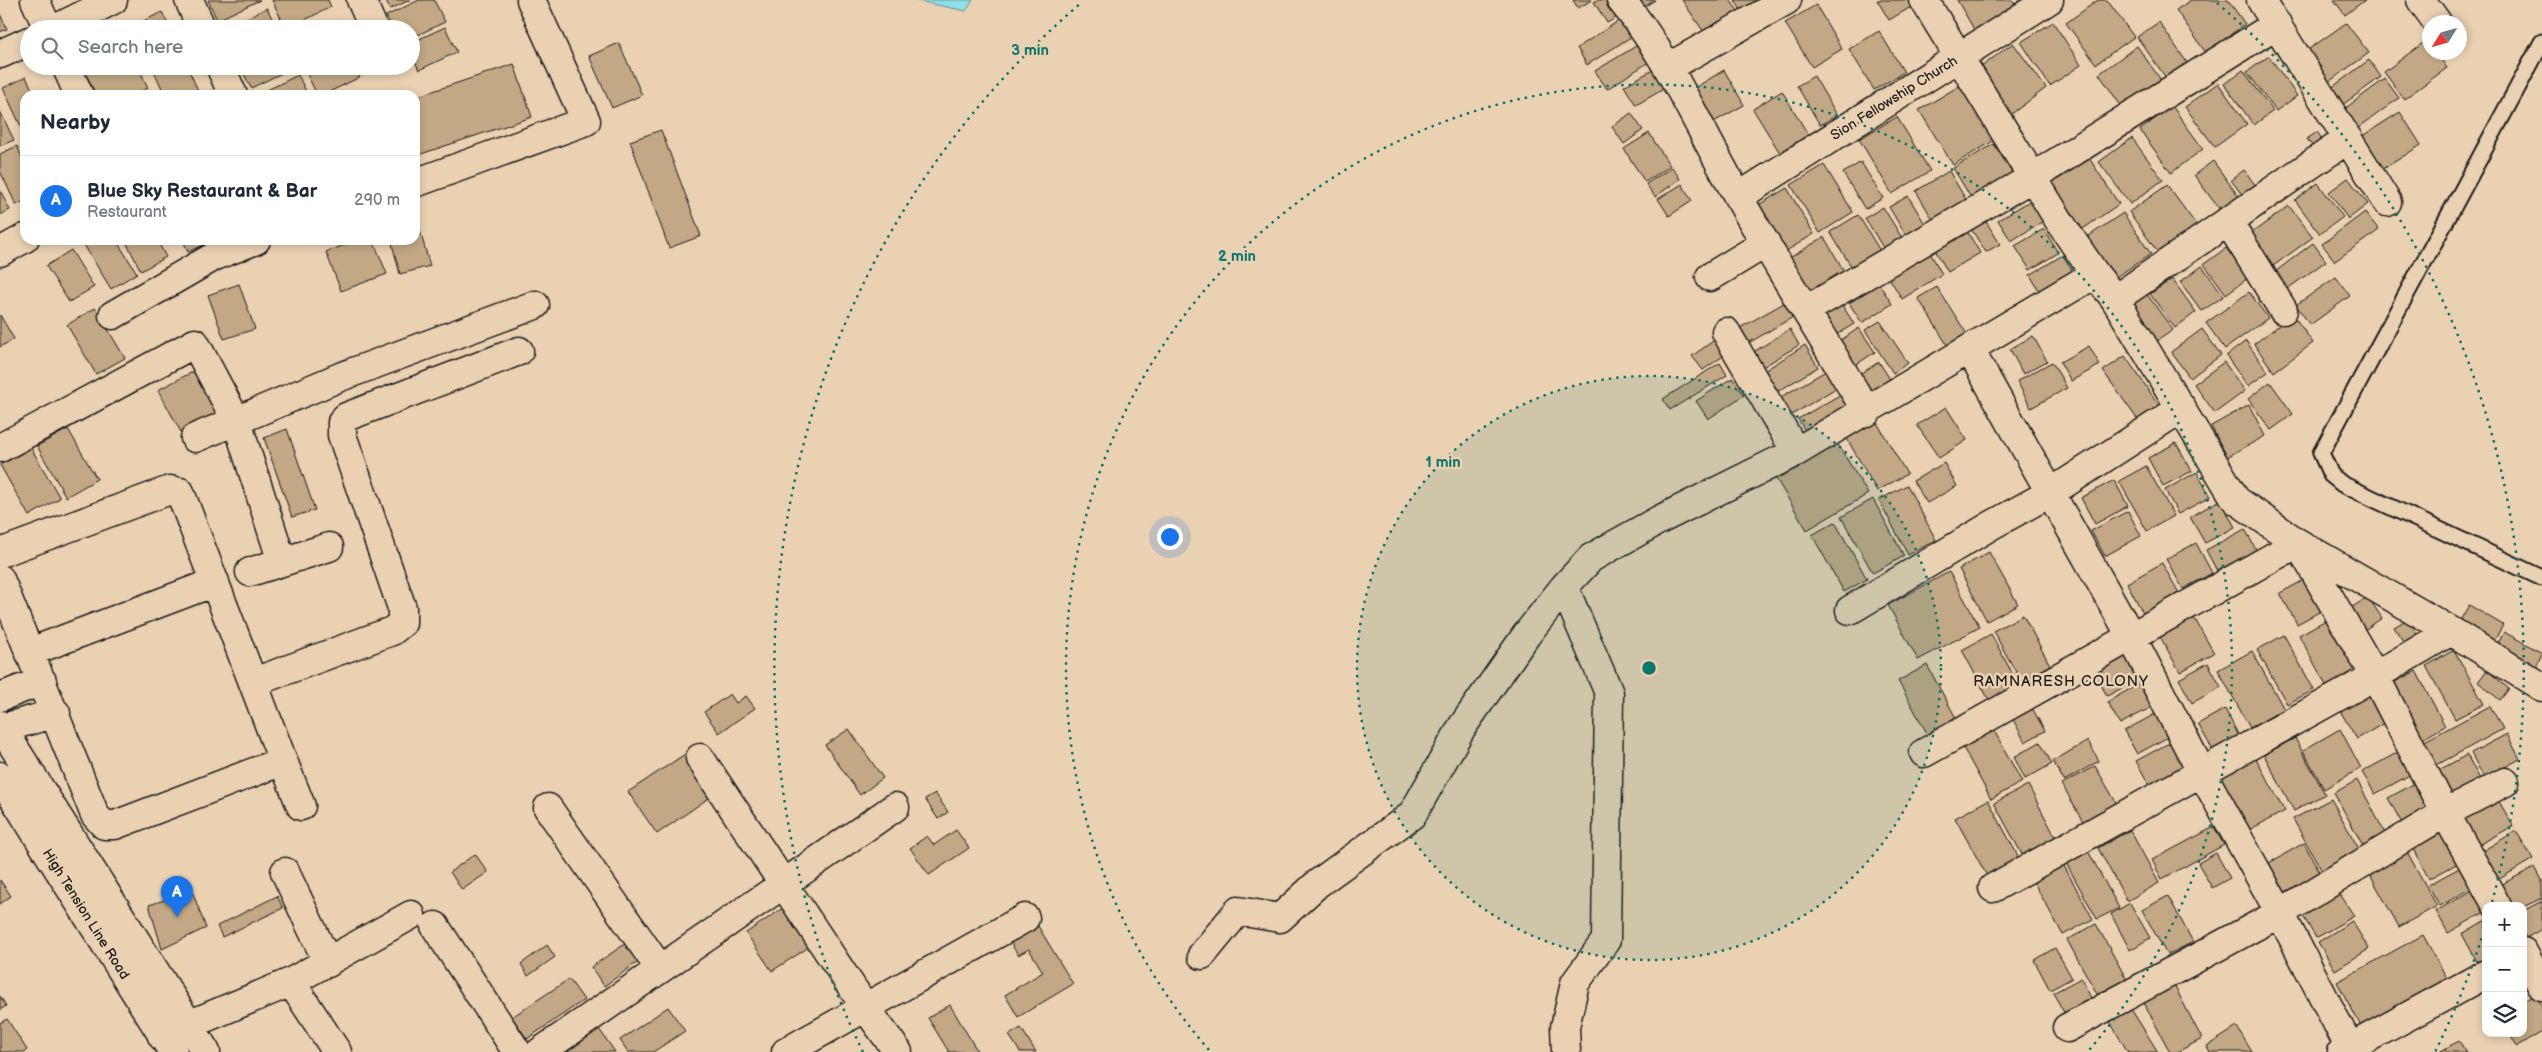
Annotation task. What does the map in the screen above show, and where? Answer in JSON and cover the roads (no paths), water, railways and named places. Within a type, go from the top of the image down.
[{"type":"street","points":[[35,0],[44,20]]},
{"type":"street","points":[[73,20],[113,0]]},
{"type":"street","points":[[189,0],[198,20]]},
{"type":"street","points":[[361,0],[370,20]]},
{"type":"street","points":[[420,181],[586,121],[531,0]]},
{"type":"street","points":[[1621,0],[1642,26],[1669,66],[1738,197],[1867,412]]},
{"type":"street","points":[[1669,66],[1787,0]]},
{"type":"street","points":[[1924,0],[2063,227],[2095,274],[2115,298],[2236,500],[2298,543],[2451,631],[2542,687]]},
{"type":"street","name":"Sion Fellowship Church","points":[[1738,197],[2049,0]]},
{"type":"street","points":[[2261,0],[2387,202]]},
{"type":"street","points":[[2421,0],[2432,15]]},
{"type":"street","points":[[1806,310],[2033,176],[2277,24]]},
{"type":"street","points":[[0,54],[20,45]]},
{"type":"street","points":[[70,75],[77,90]]},
{"type":"street","points":[[224,75],[231,90]]},
{"type":"street","points":[[2115,298],[2348,139]]},
{"type":"street","points":[[2228,221],[2284,310]]},
{"type":"street","points":[[0,252],[20,241]]},
{"type":"street","points":[[1710,277],[1766,243]]},
{"type":"street","points":[[113,315],[216,256],[244,245]]},
{"type":"street","points":[[1202,955],[1238,911],[1280,918],[1317,884],[1412,815],[1462,726],[1527,634],[1564,587],[1591,558],[1659,520],[1796,452],[1867,412],[2095,274]]},
{"type":"street","points":[[195,438],[340,377],[535,305]]},
{"type":"street","points":[[1726,332],[1796,452]]},
{"type":"street","points":[[0,448],[195,343],[236,422],[282,562]]},
{"type":"street","points":[[1970,350],[2132,638],[2202,773],[2280,913],[2348,1051],[2482,976]]},
{"type":"street","points":[[254,682],[392,631],[402,623],[402,608],[342,435],[342,422],[346,417],[519,351]]},
{"type":"street","points":[[1850,610],[1992,525],[2050,493],[2182,408]]},
{"type":"street","points":[[0,553],[173,489],[182,495],[301,806]]},
{"type":"street","points":[[1924,753],[2068,670],[2132,638],[2298,543]]},
{"type":"street","points":[[2298,543],[2375,676],[2445,813],[2495,902]]},
{"type":"street","points":[[250,572],[329,547]]},
{"type":"street","points":[[0,579],[56,713],[95,815],[104,825],[115,825],[283,761]]},
{"type":"street","points":[[30,652],[215,582]]},
{"type":"street","points":[[1564,587],[1609,693],[1606,940],[1576,982],[1565,1027],[1566,1052]]},
{"type":"street","points":[[1993,888],[2375,676],[2451,631]]},
{"type":"street","points":[[0,697],[42,681]]},
{"type":"street","points":[[56,713],[2,732],[206,1052]]},
{"type":"street","points":[[700,758],[865,1007],[898,1052]]},
{"type":"street","name":"High Tension Line Road","points":[[0,776],[167,1044]]},
{"type":"street","points":[[2067,1028],[2280,913],[2445,813],[2505,782]]},
{"type":"street","points":[[540,1052],[895,807]]},
{"type":"street","points":[[548,808],[660,969]]},
{"type":"street","points":[[285,872],[328,963]]},
{"type":"street","points":[[786,1052],[1025,918]]},
{"type":"street","points":[[167,1044],[189,1024],[291,982],[328,963],[423,921],[517,1052]]},
{"type":"street","points":[[2527,950],[2542,942]]},
{"type":"street","points":[[2527,959],[2542,986]]},
{"type":"street","points":[[291,982],[337,1052]]},
{"type":"lane","points":[[2542,42],[2322,453],[2331,475],[2342,484],[2542,578]]},
{"type":"water","points":[[913,0],[973,0],[966,11]]},
{"type":"place","name":"Blue Sky Restaurant & Bar","points":[[177,917]]},
{"type":"district","name":"RAMNARESH COLONY","points":[[2061,681]]}]
